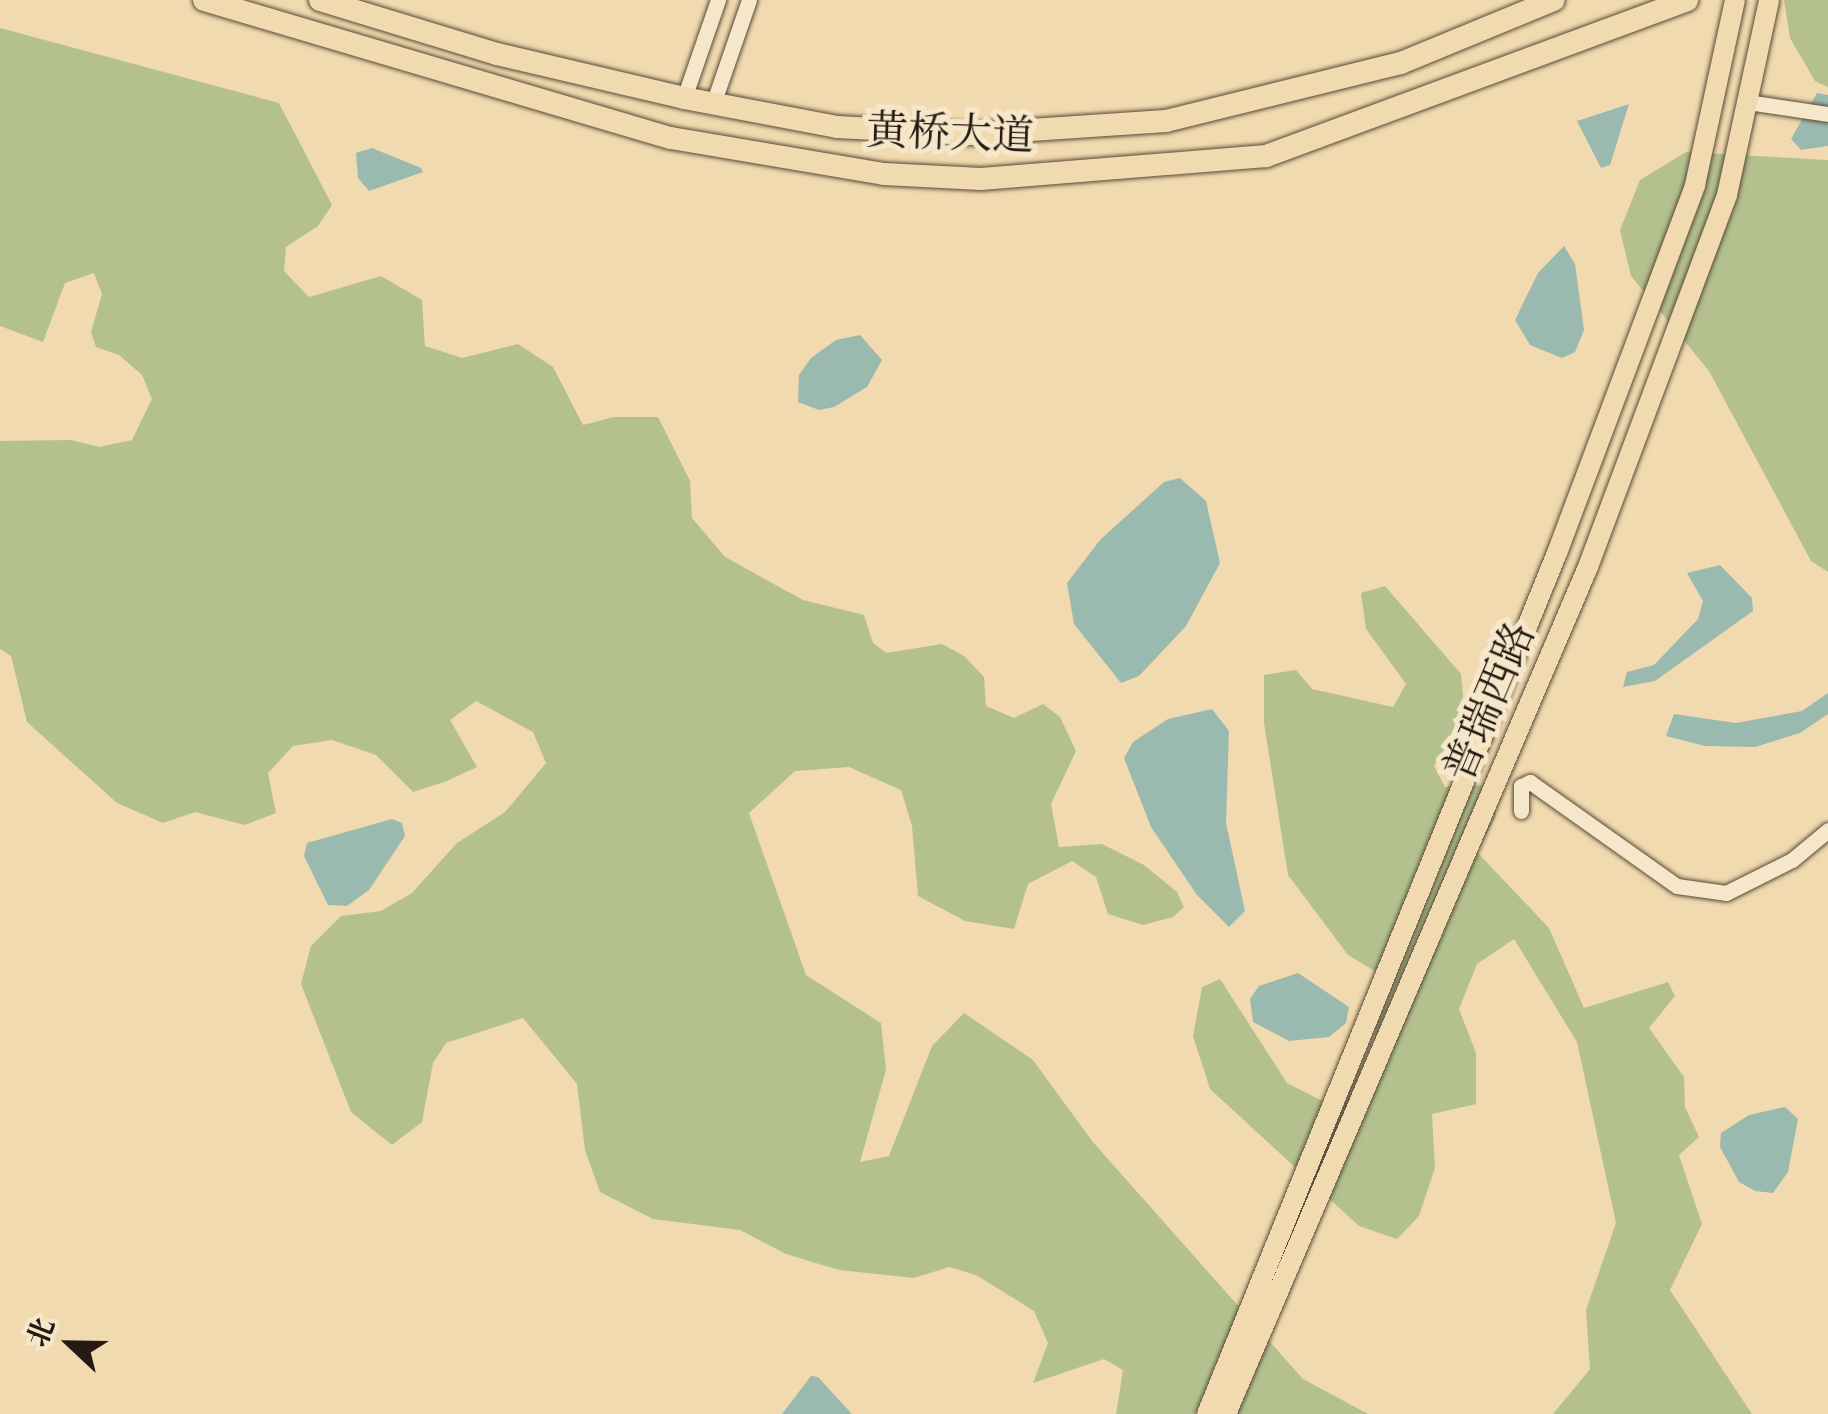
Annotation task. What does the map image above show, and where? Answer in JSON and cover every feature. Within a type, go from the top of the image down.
[{"type":"highway","name":"黄桥大道","points":[[204,0],[671,138],[884,174],[981,179],[1266,156],[1687,0]]},
{"type":"highway","name":"黄桥大道","points":[[320,0],[497,54],[712,104],[837,127],[971,134],[1166,121],[1401,63],[1554,0]]},
{"type":"main road","name":"普瑞西路","points":[[1207,1414],[1556,554],[1688,204],[1734,0]]},
{"type":"main road","name":"普瑞西路","points":[[1226,1414],[1588,567],[1728,195],[1770,0]]},
{"type":"street","points":[[684,98],[718,0]]},
{"type":"street","points":[[712,104],[749,0]]},
{"type":"street","points":[[1747,102],[1828,114]]},
{"type":"street","points":[[1521,811],[1521,786],[1530,782],[1676,886],[1726,893],[1792,860],[1828,830]]},
{"type":"green space","points":[[1784,0],[1828,0],[1828,87],[1815,81],[1790,38]]},
{"type":"green space","points":[[0,28],[279,103],[332,205],[318,226],[286,247],[284,271],[309,297],[381,276],[422,300],[425,346],[462,358],[518,344],[553,367],[583,425],[614,417],[658,417],[690,481],[692,518],[725,557],[803,600],[864,615],[873,643],[886,653],[942,644],[964,656],[984,677],[986,706],[1014,718],[1043,704],[1060,717],[1076,751],[1051,804],[1059,847],[1102,844],[1144,865],[1177,892],[1184,907],[1173,917],[1143,925],[1108,914],[1096,877],[1072,861],[1028,884],[1014,929],[965,921],[918,896],[912,826],[901,790],[849,767],[795,771],[749,813],[806,975],[881,1023],[886,1070],[860,1162],[889,1156],[932,1046],[964,1013],[1033,1060],[1092,1141],[1303,1379],[1368,1414],[1116,1414],[1123,1370],[1104,1359],[1033,1383],[1048,1343],[1034,1311],[976,1275],[949,1267],[914,1278],[839,1270],[786,1254],[740,1230],[653,1219],[600,1192],[585,1150],[577,1084],[523,1018],[446,1043],[433,1063],[422,1122],[392,1145],[351,1112],[301,984],[311,946],[341,916],[381,911],[412,893],[457,843],[505,812],[546,763],[533,732],[476,701],[450,720],[477,767],[447,781],[413,792],[376,755],[332,740],[293,746],[268,773],[276,813],[245,825],[195,812],[163,823],[117,803],[27,722],[11,656],[0,649],[0,441],[71,440],[99,447],[132,440],[152,399],[142,375],[119,355],[96,347],[91,332],[102,294],[94,273],[65,283],[43,342],[0,326]]},
{"type":"green space","points":[[1686,152],[1828,160],[1828,572],[1811,561],[1709,371],[1631,276],[1620,230],[1640,180]]},
{"type":"green space","points":[[1385,586],[1461,674],[1465,716],[1434,766],[1445,787],[1495,785],[1496,816],[1477,852],[1549,928],[1584,1008],[1668,982],[1675,996],[1649,1028],[1684,1077],[1685,1107],[1699,1137],[1679,1155],[1702,1224],[1670,1290],[1752,1414],[1553,1414],[1590,1369],[1586,1310],[1616,1223],[1577,1042],[1514,939],[1477,964],[1459,1009],[1476,1053],[1476,1104],[1432,1114],[1435,1168],[1419,1216],[1397,1239],[1359,1226],[1210,1089],[1193,1036],[1202,987],[1220,979],[1287,1083],[1328,1104],[1356,1094],[1373,1061],[1380,974],[1348,955],[1288,875],[1264,723],[1264,675],[1296,670],[1312,689],[1393,707],[1406,684],[1366,629],[1361,593]]},
{"type":"water","points":[[1817,93],[1828,95],[1828,146],[1801,150],[1791,139]]},
{"type":"water","points":[[1629,104],[1610,165],[1601,168],[1577,121]]},
{"type":"water","points":[[372,148],[423,172],[369,191],[358,178],[356,153]]},
{"type":"water","points":[[1564,246],[1575,264],[1584,330],[1575,352],[1562,358],[1530,345],[1515,320],[1538,273]]},
{"type":"water","points":[[860,335],[882,360],[867,387],[834,407],[819,410],[798,402],[799,375],[811,358],[836,340]]},
{"type":"water","points":[[1180,478],[1206,501],[1220,563],[1186,626],[1139,676],[1121,683],[1074,624],[1067,583],[1100,540],[1164,482]]},
{"type":"water","points":[[1720,565],[1752,598],[1753,611],[1655,681],[1623,687],[1627,672],[1654,665],[1698,619],[1703,601],[1687,573]]},
{"type":"water","points":[[1828,693],[1828,714],[1800,733],[1755,747],[1705,746],[1666,736],[1674,714],[1736,723],[1802,711]]},
{"type":"water","points":[[1212,709],[1229,731],[1226,823],[1245,911],[1229,927],[1197,895],[1151,827],[1124,758],[1133,742],[1168,719]]},
{"type":"water","points":[[392,819],[402,823],[405,836],[369,890],[347,906],[328,905],[304,856],[307,843]]},
{"type":"water","points":[[1298,973],[1349,1007],[1346,1023],[1329,1037],[1289,1041],[1253,1022],[1250,999],[1259,986]]},
{"type":"water","points":[[1785,1107],[1798,1119],[1788,1172],[1773,1193],[1755,1191],[1739,1182],[1720,1147],[1721,1133],[1749,1115]]},
{"type":"water","points":[[811,1376],[818,1377],[852,1414],[782,1414]]}]
